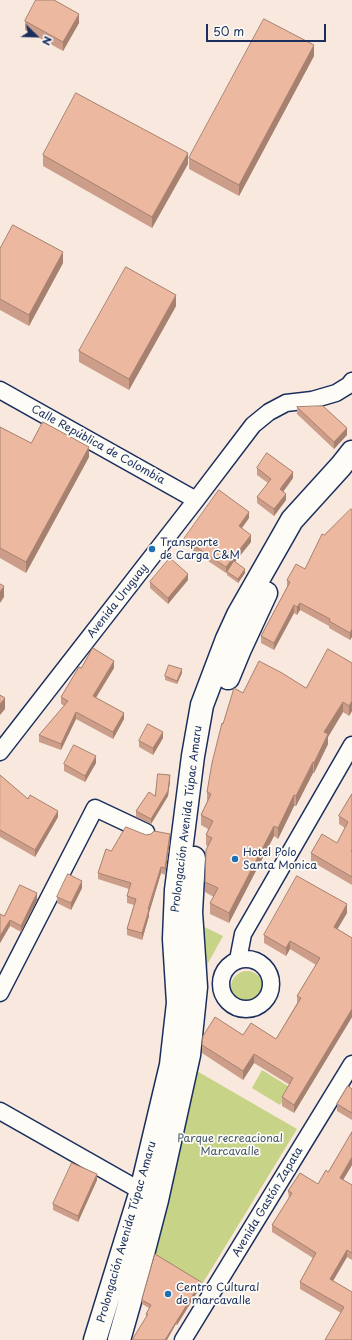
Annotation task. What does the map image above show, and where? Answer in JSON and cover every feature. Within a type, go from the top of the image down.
[{"type":"main road","name":"Prolongación Avenida Túpac Amaru","points":[[95,1340],[141,1191],[171,1065],[178,1003],[174,939],[176,890],[193,756],[202,705],[227,639],[238,615],[292,520],[352,452]]},
{"type":"main road","name":"Prolongación Avenida Túpac Amaru","points":[[119,1340],[157,1200],[189,1055],[196,987],[191,912],[194,851],[206,746],[214,717],[240,649],[279,564],[314,514],[352,476]]},
{"type":"street","name":"Avenida Uruguay","points":[[0,752],[253,425],[270,412],[286,403],[312,400],[336,394],[349,385],[352,381]]},
{"type":"street","name":"Calle República de Colombia","points":[[0,390],[196,500]]},
{"type":"street","points":[[238,960],[243,934],[352,745]]},
{"type":"street","points":[[0,993],[94,808],[146,832]]},
{"type":"street","name":"Avenida Gastón Zapata","points":[[183,1340],[349,1074]]},
{"type":"street","points":[[0,1111],[141,1191]]},
{"type":"green space","points":[[202,926],[223,936],[208,963],[205,979]]},
{"type":"green space","points":[[244,971],[250,971],[260,978],[263,987],[262,993],[256,1000],[250,1003],[244,1003],[234,996],[231,990],[231,984],[238,974]]},
{"type":"green space","name":"Parque recreacional Marcavalle","points":[[195,1070],[297,1129],[201,1286],[151,1256],[177,1166]]},
{"type":"green space","points":[[262,1070],[291,1088],[280,1105],[252,1088]]},
{"type":"building","points":[[36,0],[54,0],[79,14],[63,42],[25,21]]},
{"type":"building","points":[[264,19],[314,45],[239,185],[189,158]]},
{"type":"building","points":[[76,93],[188,153],[152,217],[43,155]]},
{"type":"building","points":[[13,225],[63,252],[29,315],[0,299],[0,249]]},
{"type":"building","points":[[126,267],[176,295],[129,379],[79,351]]},
{"type":"building","points":[[323,406],[347,428],[334,442],[297,407]]},
{"type":"building","points":[[43,422],[89,447],[26,562],[0,548],[0,427],[31,443]]},
{"type":"building","points":[[267,453],[293,472],[280,489],[286,494],[274,509],[257,497],[271,479],[257,468]]},
{"type":"building","points":[[219,490],[249,512],[239,526],[251,535],[226,567],[184,539]]},
{"type":"building","points":[[351,509],[352,629],[350,633],[329,621],[330,619],[300,603],[297,607],[294,605],[274,643],[261,636],[290,582],[287,580],[296,564],[305,569],[322,534],[324,535]]},
{"type":"building","points":[[170,558],[188,574],[168,598],[150,582]]},
{"type":"building","points":[[234,561],[245,569],[238,579],[227,572]]},
{"type":"building","points":[[0,584],[4,586],[0,592]]},
{"type":"building","points":[[93,648],[114,661],[93,696],[124,713],[113,732],[76,712],[61,744],[39,735],[68,701],[61,697],[79,667],[81,668]]},
{"type":"building","points":[[328,649],[352,663],[352,701],[349,706],[343,702],[324,732],[328,734],[314,763],[313,762],[296,796],[294,795],[278,828],[274,826],[229,913],[210,903],[218,888],[205,882],[206,850],[212,838],[206,835],[213,821],[201,815],[211,794],[207,792],[212,763],[222,723],[223,724],[234,688],[243,693],[259,661],[306,688]]},
{"type":"building","points":[[169,665],[182,669],[177,681],[165,676]]},
{"type":"building","points":[[0,695],[5,698],[0,704]]},
{"type":"building","points":[[148,724],[163,732],[153,748],[139,741]]},
{"type":"building","points":[[74,745],[96,756],[85,776],[64,764]]},
{"type":"building","points":[[158,774],[170,775],[168,791],[151,819],[136,811],[149,792],[155,796]]},
{"type":"building","points":[[0,775],[28,799],[30,795],[58,811],[35,850],[0,830]]},
{"type":"building","points":[[352,794],[352,877],[311,853],[322,834],[337,843],[348,822],[339,816]]},
{"type":"building","points":[[126,827],[146,835],[151,834],[154,831],[170,834],[165,868],[161,867],[142,933],[127,929],[136,899],[127,896],[131,883],[98,873],[106,849],[111,851]]},
{"type":"building","points":[[68,874],[82,881],[71,903],[57,897]]},
{"type":"building","points":[[297,876],[347,904],[334,927],[352,938],[352,1009],[294,1105],[282,1097],[293,1078],[254,1054],[243,1071],[202,1045],[203,1036],[215,1017],[243,1035],[251,1023],[276,1039],[301,998],[297,996],[320,958],[290,941],[286,948],[264,935]]},
{"type":"building","points":[[20,885],[37,893],[21,926],[10,920],[0,936],[0,914],[4,916]]},
{"type":"building","points":[[348,1086],[352,1089],[352,1113],[337,1104]]},
{"type":"building","points":[[352,1132],[352,1157],[340,1178],[352,1185],[352,1253],[347,1250],[330,1279],[352,1292],[352,1340],[325,1340],[344,1307],[300,1282],[316,1253],[272,1225],[292,1193],[288,1191],[300,1173],[318,1184],[326,1170],[328,1172]]},
{"type":"building","points":[[72,1163],[97,1174],[78,1216],[53,1204]]},
{"type":"building","name":"Centro Cultural de marcavalle","points":[[155,1254],[201,1282],[165,1340],[132,1340],[148,1314],[146,1314],[151,1305],[142,1300]]},
{"type":"place","name":"Transporte de Carga C&M","points":[[152,549]]},
{"type":"place","name":"Hotel Polo Santa Monica","points":[[235,859]]},
{"type":"place","name":"Centro Cultural de marcavalle","points":[[168,1294]]}]
